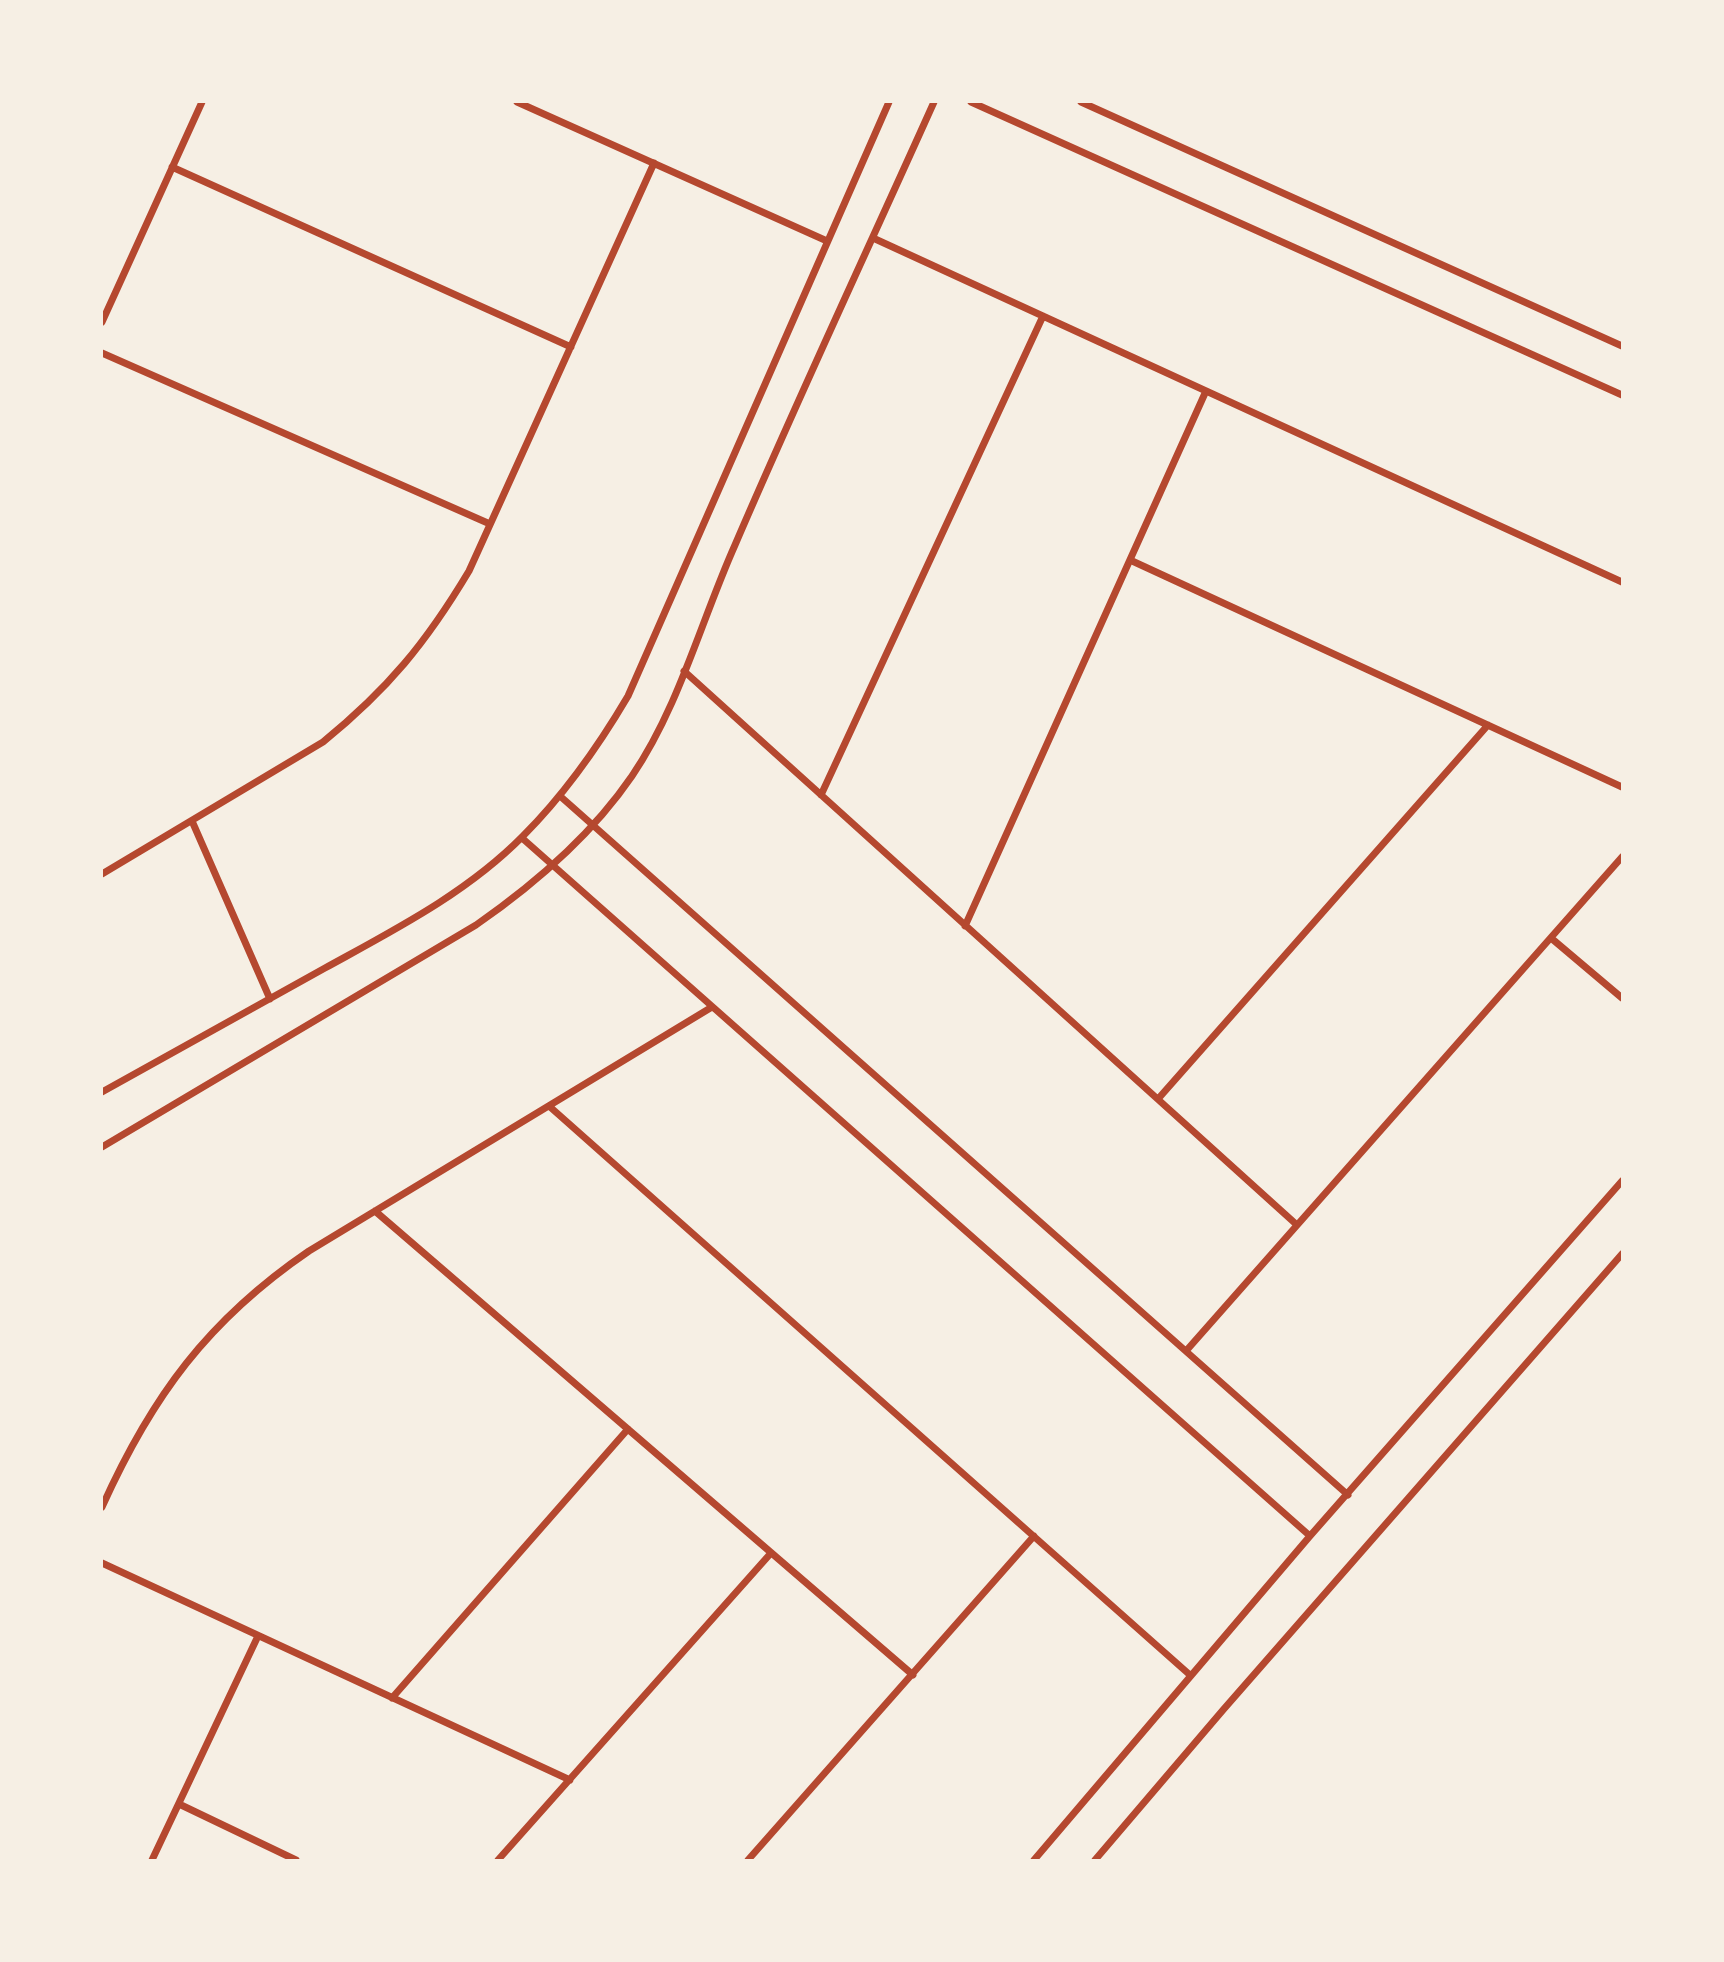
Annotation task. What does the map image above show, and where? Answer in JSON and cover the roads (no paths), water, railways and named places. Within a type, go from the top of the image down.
[{"type":"street","points":[[102,322],[202,102]]},
{"type":"street","points":[[517,102],[827,241]]},
{"type":"street","points":[[102,1093],[396,929],[462,888],[522,838],[560,796],[598,746],[628,696],[889,102]]},
{"type":"street","points":[[102,1147],[476,925],[516,898],[593,825],[632,775],[663,720],[734,547],[934,102]]},
{"type":"street","points":[[971,102],[1622,394]]},
{"type":"street","points":[[1081,102],[1622,346]]},
{"type":"street","points":[[102,874],[312,749],[355,716],[412,656],[442,615],[468,571],[654,163]]},
{"type":"street","points":[[172,167],[571,347]]},
{"type":"street","points":[[873,238],[1622,582]]},
{"type":"street","points":[[821,795],[1043,316]]},
{"type":"street","points":[[102,353],[490,524]]},
{"type":"street","points":[[965,926],[1206,391]]},
{"type":"street","points":[[1130,560],[1622,787]]},
{"type":"street","points":[[684,671],[1297,1225]]},
{"type":"street","points":[[1158,1100],[1488,725]]},
{"type":"street","points":[[560,796],[1348,1495]]},
{"type":"street","points":[[191,821],[270,999]]},
{"type":"street","points":[[522,838],[1310,1536]]},
{"type":"street","points":[[1186,1351],[1622,857]]},
{"type":"street","points":[[1551,938],[1622,998]]},
{"type":"street","points":[[102,1507],[152,1408],[184,1365],[220,1324],[284,1268],[712,1007]]},
{"type":"street","points":[[549,1106],[1190,1675]]},
{"type":"street","points":[[1034,1860],[1310,1536],[1622,1181]]},
{"type":"street","points":[[375,1211],[913,1675]]},
{"type":"street","points":[[1096,1860],[1223,1710],[1622,1254]]},
{"type":"street","points":[[392,1698],[628,1429]]},
{"type":"street","points":[[748,1860],[1034,1536]]},
{"type":"street","points":[[498,1860],[771,1553]]},
{"type":"street","points":[[102,1563],[570,1780]]},
{"type":"street","points":[[152,1860],[258,1636]]},
{"type":"street","points":[[179,1804],[296,1860]]}]
